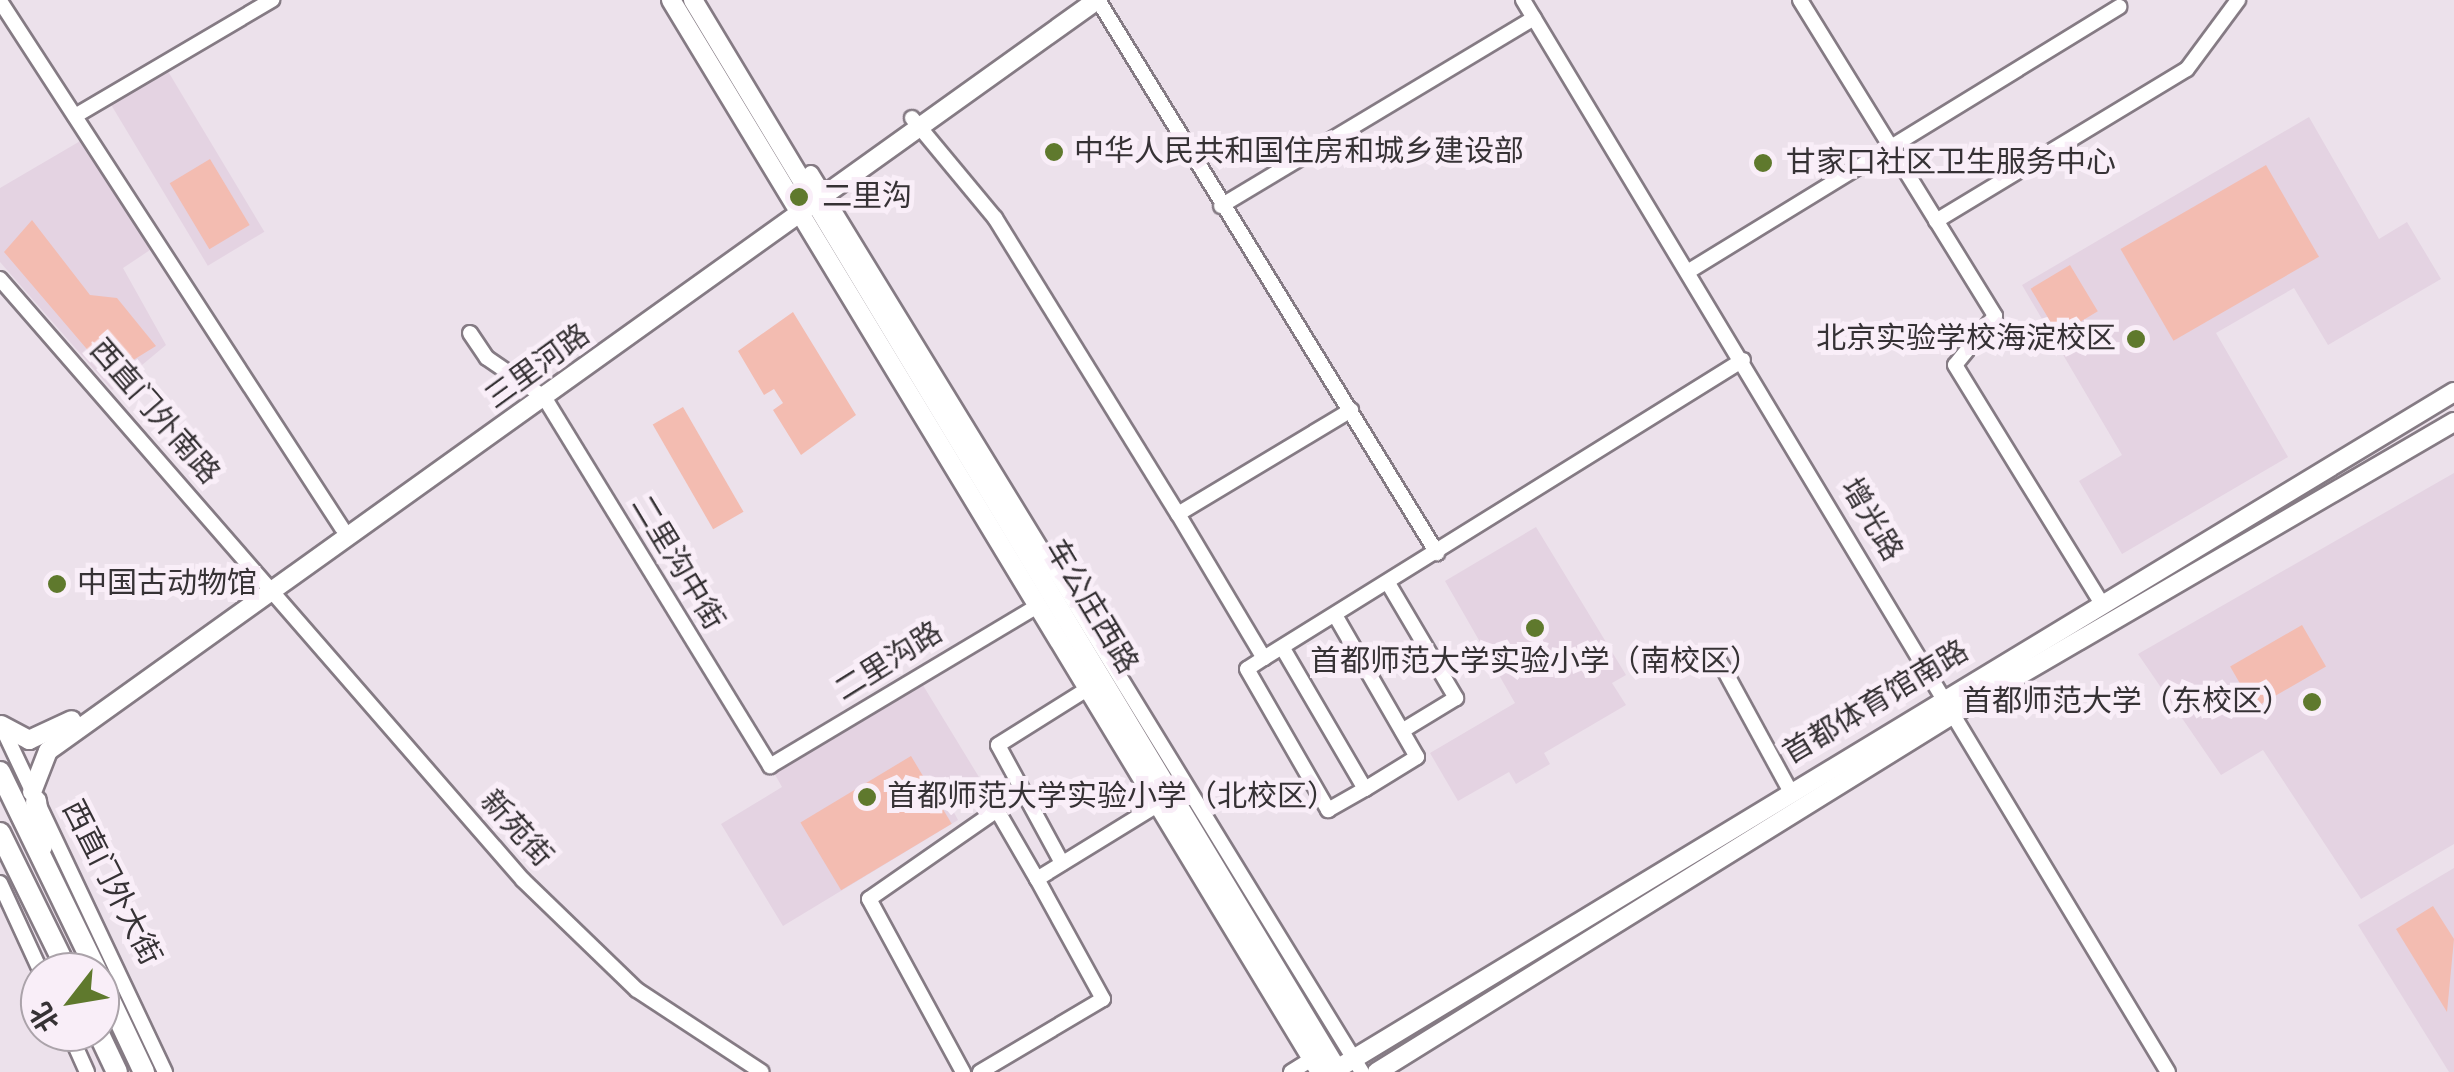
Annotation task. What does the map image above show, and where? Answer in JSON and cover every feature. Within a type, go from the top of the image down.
[{"type":"highway","name":"西直门外大街","points":[[0,772],[87,952]]},
{"type":"highway","points":[[34,796],[44,864]]},
{"type":"highway","points":[[0,833],[58,952]]},
{"type":"highway","name":"西直门外大街","points":[[120,1020],[146,1072]]},
{"type":"main road","points":[[670,0],[810,194]]},
{"type":"main road","points":[[693,0],[810,194]]},
{"type":"main road","name":"三里河路","points":[[916,123],[1077,0]]},
{"type":"main road","name":"三里河路","points":[[34,796],[48,750],[810,194],[1099,3]]},
{"type":"main road","name":"车公庄西路","points":[[810,194],[1335,1066]]},
{"type":"main road","name":"车公庄西路","points":[[810,194],[1039,605],[1158,804],[1335,1066]]},
{"type":"main road","points":[[906,326],[910,360]]},
{"type":"main road","name":"首都体育馆南路","points":[[1335,1066],[1946,692],[2454,392]]},
{"type":"main road","name":"三里河路","points":[[1,724],[29,740],[56,731],[271,586],[342,528],[540,394]]},
{"type":"main road","name":"首都体育馆南路","points":[[1377,1072],[1958,712],[2454,422]]},
{"type":"street","points":[[74,116],[272,0]]},
{"type":"street","name":"增光路","points":[[1524,0],[1946,692],[2168,1072]]},
{"type":"street","points":[[1800,0],[1996,316],[1955,366],[2100,601]]},
{"type":"street","points":[[1936,221],[2187,69],[2238,0]]},
{"type":"street","points":[[0,1],[342,528]]},
{"type":"street","points":[[1099,3],[1437,553]]},
{"type":"street","points":[[1689,271],[1887,142],[2119,7]]},
{"type":"street","points":[[1221,206],[1534,18]]},
{"type":"street","points":[[916,123],[995,218],[1264,658]]},
{"type":"street","points":[[810,194],[906,326],[1335,1066]]},
{"type":"street","name":"西直门外南路","points":[[0,279],[271,586]]},
{"type":"street","points":[[470,333],[487,358],[540,394]]},
{"type":"street","points":[[1335,615],[1417,757],[1328,810],[1247,670],[1264,658],[1437,553],[1519,492],[1742,360]]},
{"type":"street","name":"二里沟中街","points":[[540,394],[770,766]]},
{"type":"street","points":[[1178,514],[1351,410]]},
{"type":"street","points":[[1388,583],[1456,698],[1402,731]]},
{"type":"street","name":"新苑街","points":[[271,586],[523,880],[636,990],[762,1072]]},
{"type":"street","name":"二里沟路","points":[[770,766],[1039,605]]},
{"type":"street","points":[[1282,647],[1364,789]]},
{"type":"street","points":[[1715,653],[1790,788]]},
{"type":"street","points":[[1062,864],[998,745],[1089,688]]},
{"type":"street","name":"西直门外大街","points":[[1,724],[165,1072]]},
{"type":"street","points":[[963,1072],[869,899],[1024,794]]},
{"type":"street","points":[[1037,879],[1158,804]]},
{"type":"street","points":[[980,1072],[1103,999],[997,810]]},
{"type":"street","points":[[0,882],[32,952]]},
{"type":"street","name":"首都体育馆南路","points":[[1291,1072],[1335,1066]]},
{"type":"shaded area","points":[[166,68],[264,232],[208,266],[109,102]]},
{"type":"shaded area","name":"北京实验学校海淀校区","points":[[2309,117],[2379,239],[2407,222],[2441,279],[2328,345],[2294,288],[2216,333],[2288,457],[2122,554],[2079,481],[2122,455],[2022,285]]},
{"type":"shaded area","points":[[82,140],[153,248],[123,268],[166,345],[112,390],[0,262],[0,188]]},
{"type":"shaded area","points":[[210,159],[250,225],[209,249],[170,183]]},
{"type":"shaded area","points":[[2266,165],[2319,257],[2174,341],[2121,249]]},
{"type":"shaded area","points":[[32,220],[90,295],[117,298],[156,346],[109,375],[4,252]]},
{"type":"shaded area","points":[[2070,265],[2098,311],[2058,335],[2031,289]]},
{"type":"shaded area","points":[[793,312],[856,415],[801,455],[773,410],[783,403],[774,389],[764,395],[738,351]]},
{"type":"shaded area","points":[[683,407],[744,512],[713,529],[653,424]]},
{"type":"shaded area","name":"首都师范大学（东校区）","points":[[2454,473],[2454,844],[2361,899],[2263,750],[2221,775],[2138,654]]},
{"type":"shaded area","name":"首都师范大学实验小学（南校区）","points":[[1536,527],[1626,675],[1612,683],[1626,705],[1544,753],[1550,764],[1516,784],[1509,772],[1458,801],[1430,753],[1515,703],[1445,581]]},
{"type":"shaded area","points":[[2302,625],[2326,667],[2254,708],[2230,666]]},
{"type":"shaded area","name":"首都师范大学实验小学（北校区）","points":[[921,682],[985,787],[951,807],[958,820],[783,926],[721,824],[782,787],[773,771]]},
{"type":"shaded area","points":[[911,756],[952,824],[841,890],[800,822]]},
{"type":"shaded area","points":[[2454,868],[2454,1072],[2449,1072],[2358,925]]},
{"type":"shaded area","points":[[2433,906],[2454,939],[2447,1012],[2396,929]]},
{"type":"place","name":"中华人民共和国住房和城乡建设部","points":[[1054,152]]},
{"type":"place","name":"甘家口社区卫生服务中心","points":[[1763,163]]},
{"type":"place","name":"二里沟","points":[[799,197]]},
{"type":"place","name":"北京实验学校海淀校区","points":[[2136,339]]},
{"type":"place","name":"中国古动物馆","points":[[57,584]]},
{"type":"place","name":"首都师范大学实验小学（南校区）","points":[[1535,628]]},
{"type":"place","name":"首都师范大学（东校区）","points":[[2312,702]]},
{"type":"place","name":"首都师范大学实验小学（北校区）","points":[[867,797]]}]
